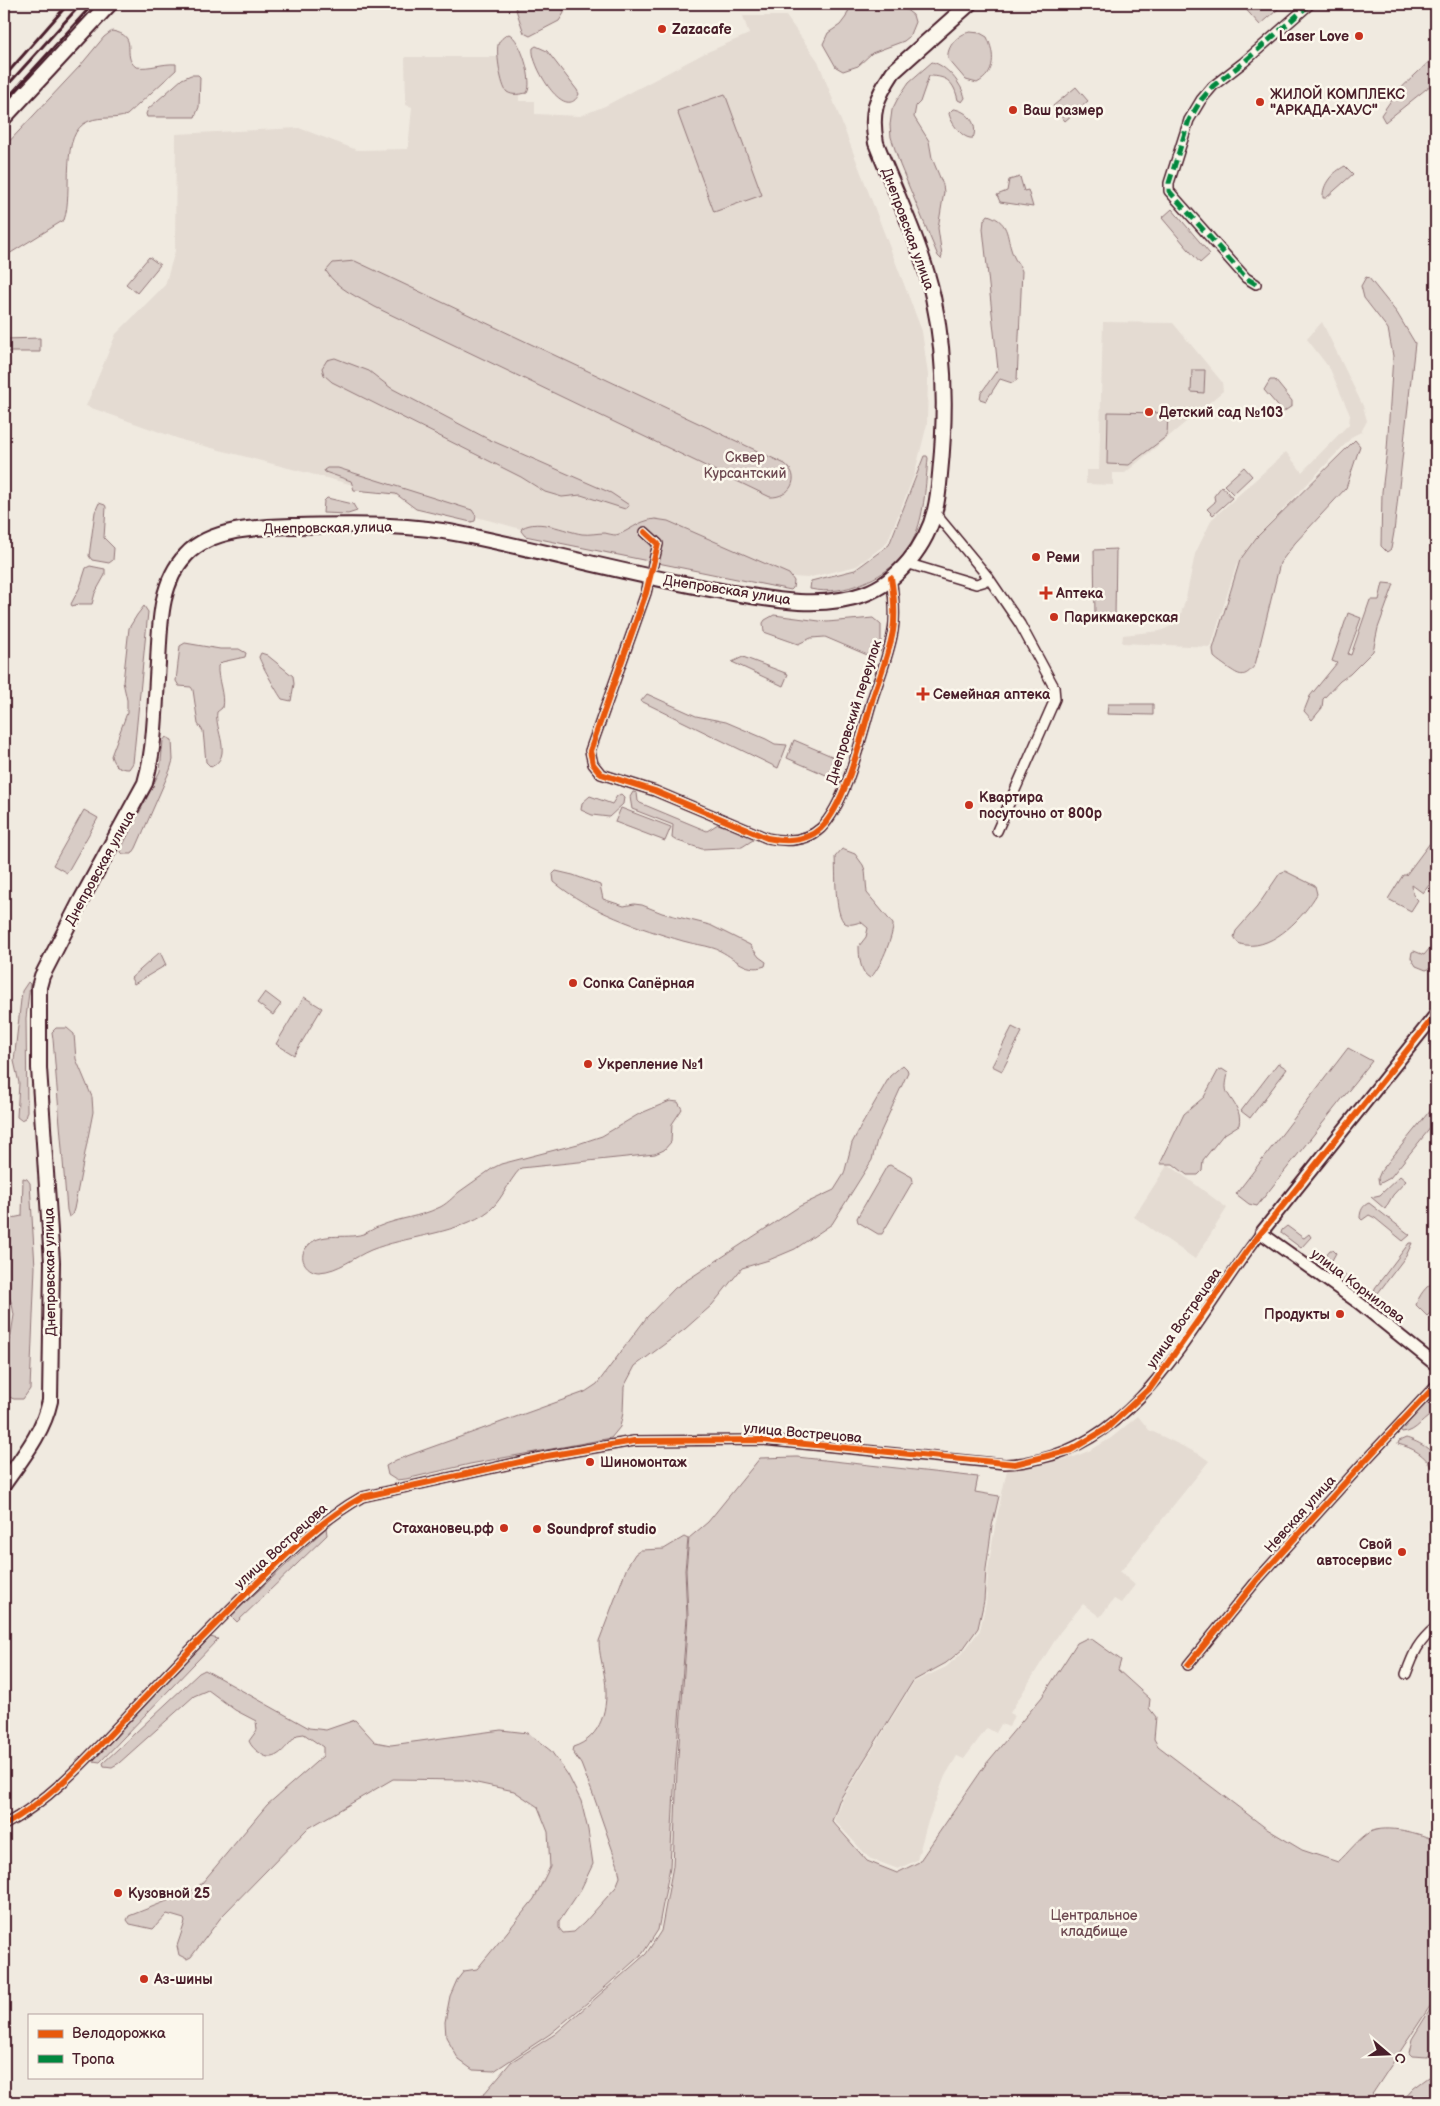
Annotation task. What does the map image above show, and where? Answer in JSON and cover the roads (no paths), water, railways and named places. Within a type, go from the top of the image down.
[{"type":"main road","points":[[4,117],[109,4]]},
{"type":"main road","name":"Днепровская улица","points":[[4,1484],[36,1438],[46,1417],[50,1401],[52,1262],[39,1068],[39,987],[42,976],[81,900],[145,783],[149,770],[161,614],[167,588],[175,569],[184,556],[198,546],[213,538],[243,531],[284,526],[389,525],[462,534],[650,577],[759,597],[798,602],[834,600],[861,595],[881,586],[892,578],[906,563],[926,536],[935,513],[943,444],[944,370],[933,297],[924,266],[876,143],[873,112],[884,86],[893,72],[969,4]]},
{"type":"street","points":[[1256,284],[1246,278],[1175,197],[1170,190],[1169,183],[1188,120],[1201,100],[1213,86],[1244,62],[1310,4]]},
{"type":"street","points":[[935,513],[988,577],[1026,635],[1055,693],[1055,699],[998,831]]},
{"type":"street","name":"Днепровский переулок","points":[[645,532],[658,544],[650,577],[590,751],[593,764],[601,774],[655,791],[767,838],[789,841],[806,837],[819,829],[826,821],[844,786],[887,654],[895,617],[892,578]]},
{"type":"street","points":[[906,563],[976,584],[983,582],[988,577]]},
{"type":"street","name":"улица Вострецова","points":[[4,1826],[66,1781],[215,1623],[282,1558],[316,1529],[362,1496],[547,1456],[634,1441],[763,1440],[1010,1464],[1048,1457],[1071,1450],[1089,1441],[1128,1410],[1150,1387],[1261,1233],[1436,1014]]},
{"type":"street","name":"улица Корнилова","points":[[1261,1233],[1359,1303],[1436,1365]]},
{"type":"street","name":"Невская улица","points":[[1188,1666],[1258,1579],[1436,1385]]},
{"type":"street","points":[[1406,1674],[1417,1647],[1436,1627]]},
{"type":"railway","points":[[4,77],[68,4]]},
{"type":"railway","points":[[4,89],[81,4]]},
{"type":"railway","points":[[4,102],[93,4]]},
{"type":"place","name":"Zazacafe","points":[[662,29]]},
{"type":"place","name":"Laser Love","points":[[1359,36]]},
{"type":"place","name":"ЖИЛОЙ КОМПЛЕКС \"АРКАДА-ХАУС\"","points":[[1260,102]]},
{"type":"place","name":"Ваш размер","points":[[1013,110]]},
{"type":"place","name":"Детский сад №103","points":[[1149,412]]},
{"type":"place","name":"Реми","points":[[1036,557]]},
{"type":"place","name":"Аптека","points":[[1046,593]]},
{"type":"place","name":"Парикмакерская","points":[[1054,617]]},
{"type":"place","name":"Семейная аптека","points":[[923,694]]},
{"type":"place","name":"Квартира посуточно от 800р","points":[[969,805]]},
{"type":"place","name":"Сопка Сапёрная","points":[[573,983]]},
{"type":"place","name":"Укрепление №1","points":[[588,1064]]},
{"type":"place","name":"Продукты","points":[[1340,1314]]},
{"type":"place","name":"Шиномонтаж","points":[[590,1462]]},
{"type":"place","name":"Стахановец.рф","points":[[504,1528]]},
{"type":"place","name":"Soundprof studio","points":[[537,1529]]},
{"type":"place","name":"Свой автосервис","points":[[1402,1552]]},
{"type":"place","name":"Кузовной 25","points":[[118,1893]]},
{"type":"place","name":"Аз-шины","points":[[144,1979]]},
{"type":"park label","name":"Сквер Курсантский","points":[[745,466]]},
{"type":"park label","name":"Центральное кладбище","points":[[1094,1924]]}]
